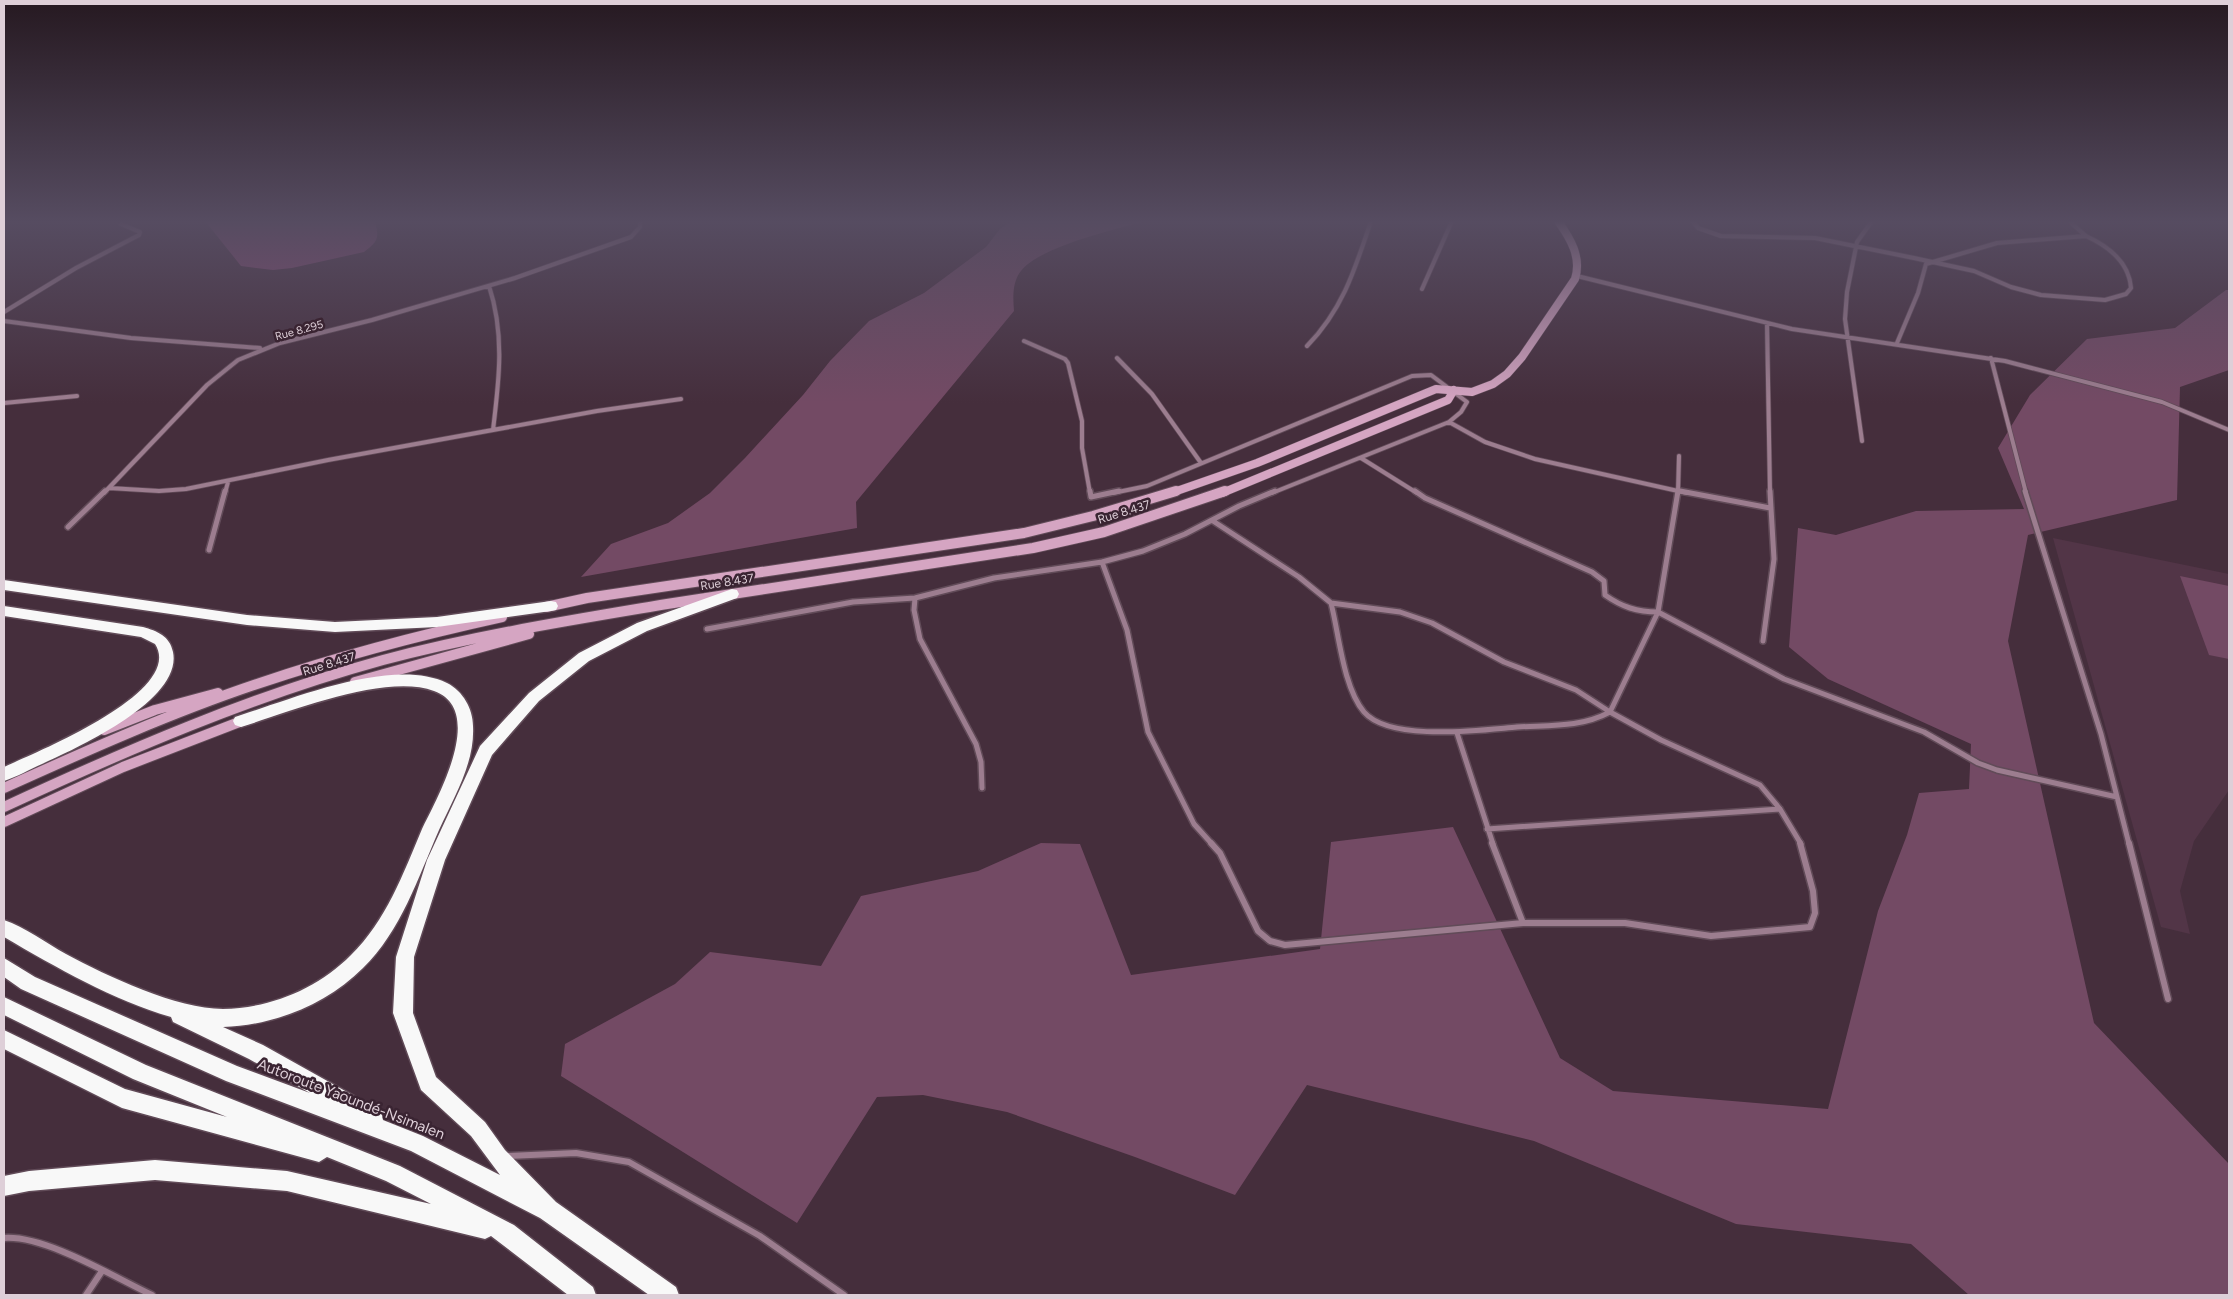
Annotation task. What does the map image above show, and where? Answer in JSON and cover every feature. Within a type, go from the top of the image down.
[{"type":"highway","points":[[4,586],[247,620],[335,627],[437,622],[550,606]]},
{"type":"highway","points":[[548,1210],[498,1157],[478,1129],[428,1083],[403,1013],[405,957],[436,860],[486,751],[534,697],[584,657],[642,627],[732,594]]},
{"type":"highway","points":[[4,611],[143,632],[160,640],[167,655],[165,671],[149,693],[115,719],[4,774]]},
{"type":"highway","points":[[150,1002],[210,1017],[270,1012],[300,1000],[332,983],[358,962],[378,937],[395,908],[459,767],[466,739],[466,719],[457,699],[436,685],[408,680],[380,682],[344,690],[241,721]]},
{"type":"highway","points":[[4,928],[62,961],[256,1052],[416,1142]]},
{"type":"highway","name":"Autoroute Yaoundé-Nsimalen","points":[[4,968],[28,983],[233,1074],[416,1142],[548,1210],[668,1295]]},
{"type":"highway","points":[[4,1006],[140,1072],[393,1172],[506,1232],[585,1295]]},
{"type":"highway","points":[[4,1039],[122,1098],[393,1172]]},
{"type":"highway","points":[[4,1186],[30,1181],[155,1170],[277,1180],[506,1232]]},
{"type":"main road","name":"Rue 8.437","points":[[4,788],[137,731],[296,671],[396,643],[587,598],[1024,533],[1143,502],[1204,483],[1258,463],[1436,389],[1467,393],[1483,389],[1499,381],[1514,368],[1529,349],[1546,320],[1573,282]]},
{"type":"main road","name":"Rue 8.437","points":[[4,807],[130,750],[290,689],[381,661],[471,638],[588,617],[1033,548],[1102,533],[1211,497],[1272,474],[1448,400],[1454,390]]},
{"type":"main road","points":[[4,822],[123,767],[241,721],[341,686],[588,617]]},
{"type":"main road","points":[[4,774],[154,710],[296,671]]},
{"type":"street","points":[[4,312],[54,282]]},
{"type":"street","name":"Rue 8.295","points":[[68,527],[109,488],[207,385],[238,360],[263,348],[502,282]]},
{"type":"street","points":[[1307,346],[1321,333],[1343,300],[1350,282]]},
{"type":"street","points":[[1422,290],[1426,282]]},
{"type":"street","points":[[1600,282],[1767,323],[1846,338],[1898,343],[1991,358],[2162,402],[2229,430]]},
{"type":"street","points":[[1848,282],[1844,320],[1855,381],[1862,441]]},
{"type":"street","points":[[1898,343],[1918,293],[1921,282]]},
{"type":"street","points":[[1997,282],[2028,293],[2103,301],[2118,298],[2127,293],[2131,287],[2130,282]]},
{"type":"street","points":[[489,286],[496,303],[499,321],[500,362],[493,430]]},
{"type":"street","points":[[4,320],[55,331],[156,342],[263,348]]},
{"type":"street","points":[[4,326],[11,322]]},
{"type":"street","points":[[1763,641],[1775,556],[1775,532],[1770,508],[1767,323]]},
{"type":"street","points":[[708,628],[854,602],[915,598],[994,578],[1074,564],[1102,562],[1143,551],[1213,521],[1239,506],[1449,422],[1461,412],[1466,402],[1454,390],[1431,375],[1412,376],[1147,486],[1091,497],[1082,448],[1082,421],[1068,363],[1065,359],[1024,341]]},
{"type":"street","points":[[1116,358],[1134,372],[1153,393],[1201,463]]},
{"type":"street","points":[[1991,358],[2018,468],[2101,734],[2168,999]]},
{"type":"street","points":[[4,403],[77,396]]},
{"type":"street","points":[[109,488],[159,491],[186,489],[228,482],[328,460],[625,406],[681,399]]},
{"type":"street","points":[[1449,422],[1485,442],[1535,459],[1678,491],[1770,508]]},
{"type":"street","points":[[1331,603],[1355,699],[1365,714],[1378,722],[1399,727],[1457,733],[1582,723],[1601,718],[1610,712],[1658,612],[1678,491],[1679,456]]},
{"type":"street","points":[[1361,458],[1425,498],[1592,572],[1604,581],[1605,596],[1620,606],[1637,613],[1658,612],[1784,679],[1859,709],[1924,732],[1978,763],[1997,770],[2117,797]]},
{"type":"street","points":[[209,550],[228,482]]},
{"type":"street","points":[[1102,562],[1127,630],[1148,732],[1194,824],[1220,853],[1258,931],[1270,941],[1284,945],[1523,923],[1625,924],[1711,936],[1810,927],[1815,913],[1813,891],[1802,846],[1780,809],[1760,785],[1661,740],[1610,712],[1576,690],[1504,662],[1432,623],[1414,616],[1386,610],[1331,603],[1300,577],[1213,521]]},
{"type":"street","points":[[915,598],[914,610],[920,639],[976,744],[981,762],[982,788]]},
{"type":"street","points":[[1457,733],[1487,829],[1523,923]]},
{"type":"street","points":[[1487,829],[1780,809]]},
{"type":"street","points":[[498,1157],[576,1152],[629,1162],[760,1236],[844,1295]]},
{"type":"street","points":[[4,1238],[18,1237],[62,1252],[152,1295]]},
{"type":"street","points":[[86,1295],[102,1271]]},
{"type":"shaded area","points":[[939,282],[1016,282],[1013,296],[1014,311],[856,502],[857,528],[581,577],[611,544],[668,523],[710,493],[745,458],[803,395],[830,361],[869,321],[924,293]]},
{"type":"shaded area","points":[[2226,290],[2229,290],[2229,370],[2180,387],[2177,500],[2028,535],[2008,641],[2094,1023],[2229,1164],[2229,1295],[1969,1295],[1911,1244],[1736,1224],[1534,1141],[1307,1085],[1235,1195],[1135,1157],[1007,1112],[923,1095],[877,1097],[797,1223],[561,1076],[565,1044],[675,984],[710,952],[821,966],[861,896],[978,871],[1041,843],[1080,844],[1131,975],[1320,949],[1331,842],[1453,827],[1560,1058],[1613,1091],[1828,1109],[1878,911],[1907,835],[1919,793],[1969,789],[1971,744],[1828,679],[1789,647],[1798,528],[1836,535],[1916,511],[2024,509],[1998,448],[2030,395],[2087,339],[2175,328]]},
{"type":"shaded area","points":[[2053,538],[2229,574],[2229,790],[2194,841],[2180,891],[2190,934],[2161,927]]},
{"type":"shaded area","points":[[2180,576],[2229,586],[2229,659],[2209,655]]}]
